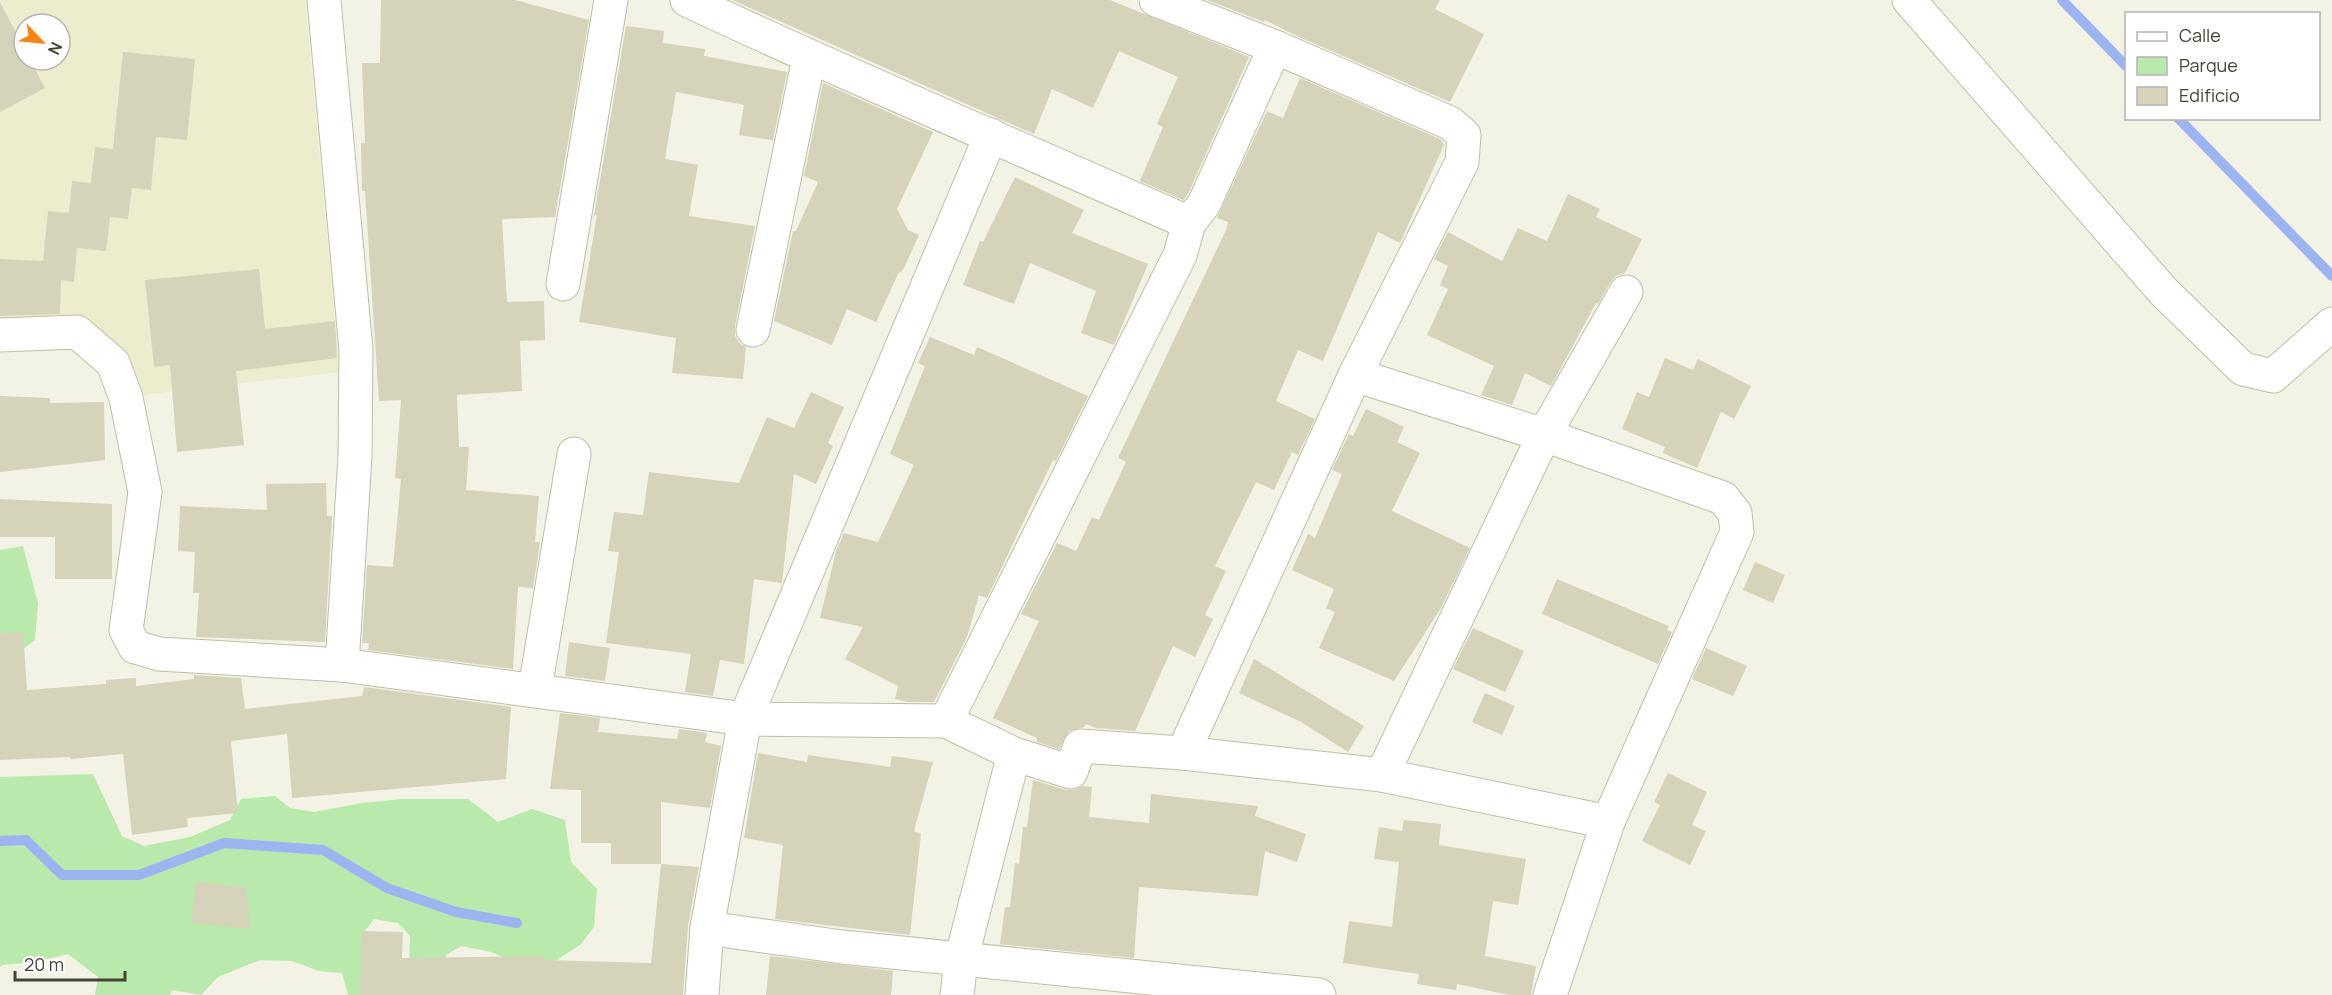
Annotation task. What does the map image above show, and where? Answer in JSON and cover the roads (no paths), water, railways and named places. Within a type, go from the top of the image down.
[{"type":"street","points":[[324,0],[356,350],[355,456],[342,665]]},
{"type":"street","points":[[563,284],[611,0]]},
{"type":"street","points":[[687,0],[809,58],[991,135],[1189,223]]},
{"type":"street","points":[[1156,0],[1275,47],[1450,123],[1464,135],[1462,162],[1355,375],[1183,753]]},
{"type":"street","points":[[1909,0],[2163,291],[2243,369],[2273,376],[2332,324]]},
{"type":"street","points":[[946,721],[1175,266],[1189,223],[1204,204],[1275,47]]},
{"type":"street","points":[[753,330],[809,58]]},
{"type":"street","points":[[702,995],[707,928],[745,719],[991,135]]},
{"type":"street","points":[[1382,775],[1544,435],[1626,292]]},
{"type":"street","points":[[0,335],[77,332],[113,363],[126,398],[145,492],[126,630],[135,647],[159,654],[342,665],[535,689],[745,719],[946,721],[1014,754],[1071,772],[1080,746],[1183,753],[1382,775],[1608,822]]},
{"type":"street","points":[[1355,375],[1544,435],[1723,498],[1735,513],[1737,532],[1608,822],[1550,995]]},
{"type":"street","points":[[535,689],[574,454]]},
{"type":"street","points":[[957,995],[961,960],[1014,754]]},
{"type":"street","points":[[707,928],[842,948],[1319,995]]},
{"type":"waterway","points":[[2062,0],[2125,65]]},
{"type":"waterway","points":[[2180,120],[2332,276]]},
{"type":"waterway","points":[[0,841],[26,840],[62,875],[139,875],[224,843],[323,850],[387,888],[456,912],[517,923]]}]
